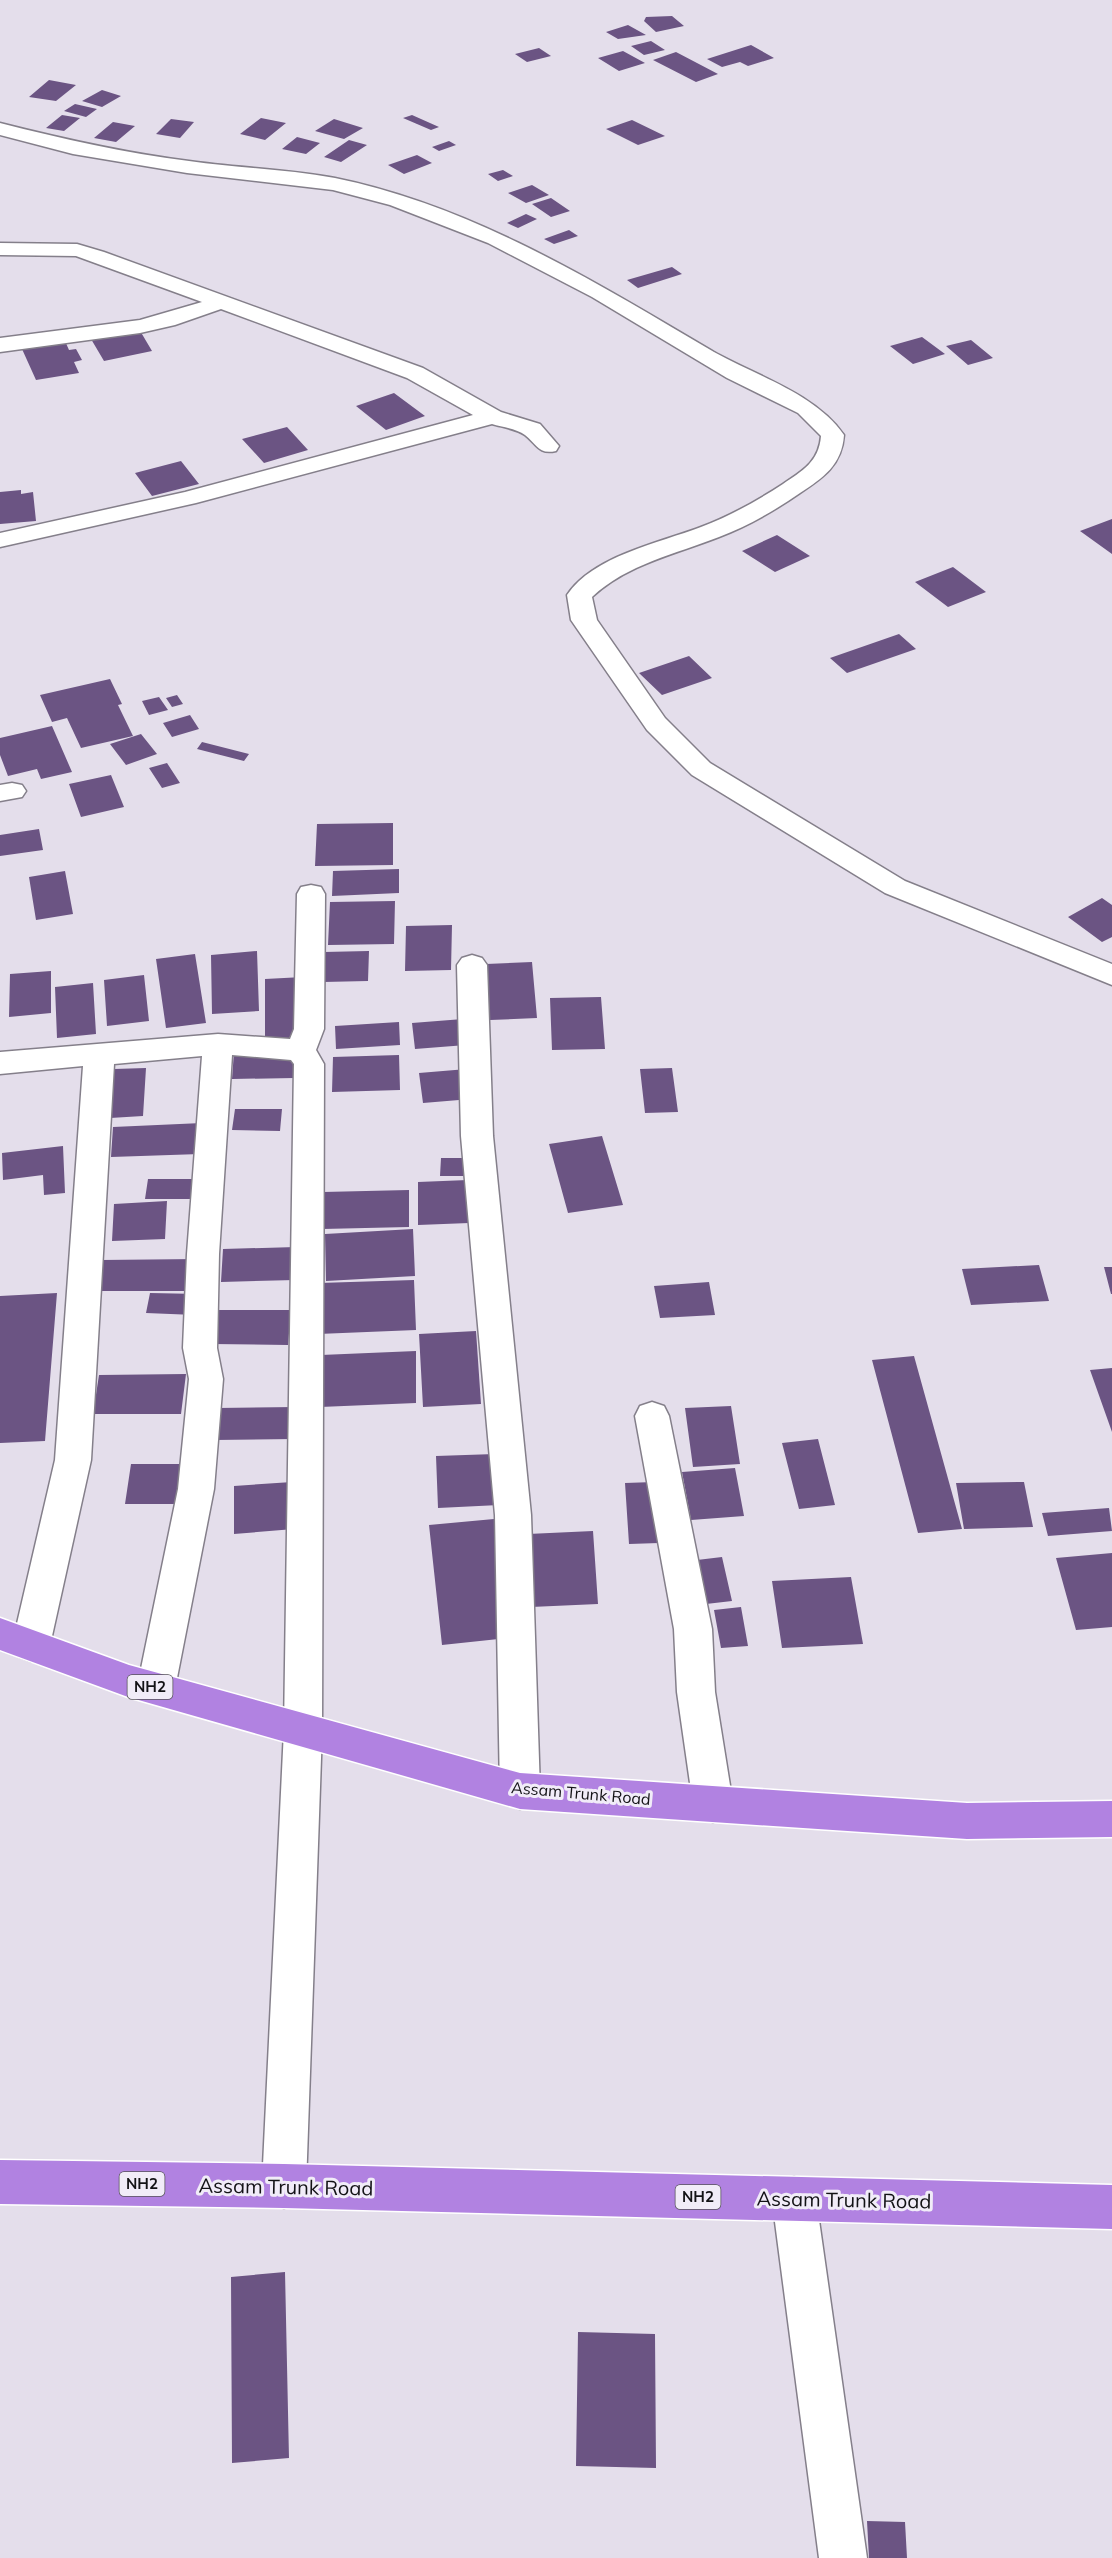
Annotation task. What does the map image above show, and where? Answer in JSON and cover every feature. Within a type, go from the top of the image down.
[{"type":"highway","name":"Assam Trunk Road","points":[[16,1639],[128,1681],[520,1791],[967,1821],[1112,1819]]},
{"type":"highway","name":"Assam Trunk Road","points":[[0,2182],[284,2186],[1112,2207]]},
{"type":"street","points":[[0,129],[73,148],[187,167],[334,184],[397,201],[495,239],[599,293],[735,373],[806,408],[833,435],[833,450],[822,467],[773,501],[726,525],[618,567],[590,582],[579,595],[584,620],[656,724],[701,769],[895,886],[1112,975]]},
{"type":"street","points":[[0,249],[77,250],[415,374],[493,417],[532,429],[548,446]]},
{"type":"street","points":[[0,345],[164,321],[197,312],[220,302]]},
{"type":"street","points":[[0,540],[188,498],[493,417]]},
{"type":"street","points":[[301,1050],[309,1029],[311,894]]},
{"type":"street","points":[[472,965],[477,1136],[513,1515],[520,1791]]},
{"type":"street","points":[[0,1063],[218,1044],[301,1050]]},
{"type":"street","points":[[156,1688],[196,1489],[206,1379],[200,1348],[203,1254],[218,1044]]},
{"type":"street","points":[[284,2186],[303,1730],[309,1064],[301,1050]]},
{"type":"street","points":[[16,1639],[73,1460],[99,1054]]},
{"type":"street","points":[[652,1416],[693,1629],[696,1692],[713,1804]]},
{"type":"street","points":[[794,2199],[843,2558]]},
{"type":"building","points":[[672,16],[684,26],[656,32],[644,21],[646,17]]},
{"type":"building","points":[[628,25],[646,35],[618,39],[606,32]]},
{"type":"building","points":[[651,41],[665,50],[644,55],[631,46]]},
{"type":"building","points":[[751,45],[774,58],[748,66],[740,62],[722,67],[707,59]]},
{"type":"building","points":[[539,48],[551,56],[527,62],[515,54]]},
{"type":"building","points":[[623,51],[645,63],[619,71],[598,58]]},
{"type":"building","points":[[676,52],[718,74],[696,82],[653,60]]},
{"type":"building","points":[[49,80],[76,85],[56,101],[29,97]]},
{"type":"building","points":[[102,90],[121,96],[102,107],[82,101]]},
{"type":"building","points":[[75,104],[97,109],[86,117],[64,111]]},
{"type":"building","points":[[62,115],[80,118],[64,131],[46,128]]},
{"type":"building","points":[[412,115],[439,127],[431,130],[403,118]]},
{"type":"building","points":[[261,118],[286,123],[265,140],[240,134]]},
{"type":"building","points":[[171,119],[194,122],[180,138],[156,134]]},
{"type":"building","points":[[334,119],[363,128],[344,139],[315,131]]},
{"type":"building","points":[[632,120],[665,136],[638,145],[606,129]]},
{"type":"building","points":[[113,122],[135,126],[116,142],[94,138]]},
{"type":"building","points":[[297,137],[320,143],[306,154],[282,149]]},
{"type":"building","points":[[349,140],[367,145],[341,162],[324,157]]},
{"type":"building","points":[[449,141],[456,145],[439,151],[432,147]]},
{"type":"building","points":[[417,155],[432,163],[404,174],[388,165]]},
{"type":"building","points":[[503,170],[513,176],[498,181],[488,174]]},
{"type":"building","points":[[532,185],[549,195],[526,203],[508,193]]},
{"type":"building","points":[[551,198],[570,211],[551,217],[532,204]]},
{"type":"building","points":[[526,214],[537,219],[518,228],[507,223]]},
{"type":"building","points":[[569,230],[578,236],[554,244],[544,239]]},
{"type":"building","points":[[672,267],[682,274],[638,288],[627,280]]},
{"type":"building","points":[[139,329],[152,351],[104,361],[91,339]]},
{"type":"building","points":[[922,337],[945,354],[913,364],[890,346]]},
{"type":"building","points":[[971,340],[993,358],[968,365],[946,346]]},
{"type":"building","points":[[65,341],[69,350],[76,349],[82,360],[74,362],[79,373],[36,380],[22,349]]},
{"type":"building","points":[[394,393],[425,416],[386,430],[356,406]]},
{"type":"building","points":[[287,427],[308,450],[264,463],[242,439]]},
{"type":"building","points":[[181,461],[199,484],[152,496],[135,473]]},
{"type":"building","points":[[21,490],[21,494],[33,492],[36,521],[0,524],[0,492]]},
{"type":"building","points":[[1112,519],[1112,554],[1080,531]]},
{"type":"building","points":[[777,535],[810,556],[775,572],[742,551]]},
{"type":"building","points":[[953,567],[986,592],[948,607],[915,582]]},
{"type":"building","points":[[899,634],[916,649],[847,673],[830,658]]},
{"type":"building","points":[[689,656],[712,678],[662,695],[639,673]]},
{"type":"building","points":[[110,679],[122,704],[118,705],[133,736],[81,748],[67,718],[52,722],[40,695]]},
{"type":"building","points":[[177,695],[183,704],[172,707],[166,698]]},
{"type":"building","points":[[159,697],[168,710],[149,715],[142,701]]},
{"type":"building","points":[[190,715],[199,729],[172,737],[163,723]]},
{"type":"building","points":[[52,726],[72,772],[41,779],[37,769],[8,776],[0,755],[0,738]]},
{"type":"building","points":[[141,734],[157,754],[126,765],[110,744]]},
{"type":"building","points":[[202,742],[249,754],[244,761],[197,749]]},
{"type":"building","points":[[167,763],[180,783],[162,788],[149,768]]},
{"type":"building","points":[[111,775],[124,807],[81,817],[69,784]]},
{"type":"building","points":[[393,823],[393,865],[315,866],[317,824]]},
{"type":"building","points":[[39,829],[43,850],[0,856],[0,835]]},
{"type":"building","points":[[399,869],[399,893],[332,896],[333,871]]},
{"type":"building","points":[[65,871],[73,914],[36,920],[29,877]]},
{"type":"building","points":[[1102,898],[1112,905],[1112,937],[1102,942],[1068,917]]},
{"type":"building","points":[[395,901],[394,944],[328,945],[330,902]]},
{"type":"building","points":[[452,925],[451,970],[405,971],[406,926]]},
{"type":"building","points":[[257,951],[259,1011],[212,1014],[211,955]]},
{"type":"building","points":[[369,951],[368,981],[323,982],[324,952]]},
{"type":"building","points":[[195,954],[206,1023],[166,1028],[156,959]]},
{"type":"building","points":[[532,962],[537,1018],[490,1020],[486,964]]},
{"type":"building","points":[[51,971],[51,1013],[9,1017],[10,974]]},
{"type":"building","points":[[144,975],[149,1021],[107,1026],[104,980]]},
{"type":"building","points":[[303,977],[304,1040],[265,1042],[265,979]]},
{"type":"building","points":[[93,983],[96,1034],[57,1038],[55,987]]},
{"type":"building","points":[[601,997],[605,1049],[552,1050],[550,998]]},
{"type":"building","points":[[463,1019],[466,1045],[415,1049],[412,1023]]},
{"type":"building","points":[[399,1022],[400,1045],[336,1049],[335,1026]]},
{"type":"building","points":[[296,1051],[294,1078],[232,1079],[234,1052]]},
{"type":"building","points":[[399,1055],[400,1090],[332,1092],[333,1057]]},
{"type":"building","points":[[146,1068],[143,1116],[110,1118],[114,1069]]},
{"type":"building","points":[[672,1068],[678,1112],[645,1113],[640,1069]]},
{"type":"building","points":[[467,1069],[471,1099],[423,1103],[419,1073]]},
{"type":"building","points":[[235,1109],[282,1109],[280,1131],[232,1130]]},
{"type":"building","points":[[202,1123],[200,1154],[111,1157],[113,1127]]},
{"type":"building","points":[[602,1136],[623,1205],[568,1213],[549,1144]]},
{"type":"building","points":[[63,1146],[65,1193],[44,1195],[43,1175],[3,1180],[2,1153]]},
{"type":"building","points":[[441,1158],[468,1158],[467,1176],[440,1176]]},
{"type":"building","points":[[148,1179],[199,1179],[196,1199],[145,1199]]},
{"type":"building","points":[[468,1180],[469,1223],[418,1225],[418,1182]]},
{"type":"building","points":[[409,1190],[409,1227],[322,1229],[323,1192]]},
{"type":"building","points":[[167,1201],[165,1239],[112,1241],[114,1204]]},
{"type":"building","points":[[413,1229],[415,1276],[326,1281],[325,1234]]},
{"type":"building","points":[[296,1247],[295,1280],[221,1282],[223,1249]]},
{"type":"building","points":[[198,1259],[194,1291],[96,1291],[101,1260]]},
{"type":"building","points":[[1039,1265],[1049,1301],[971,1305],[962,1269]]},
{"type":"building","points":[[1104,1267],[1112,1267],[1112,1294],[1111,1294]]},
{"type":"building","points":[[414,1280],[416,1330],[318,1334],[319,1283]]},
{"type":"building","points":[[709,1282],[715,1315],[660,1318],[654,1286]]},
{"type":"building","points":[[57,1293],[45,1441],[0,1443],[0,1296]]},
{"type":"building","points":[[150,1293],[199,1294],[195,1315],[146,1313]]},
{"type":"building","points":[[216,1310],[291,1310],[288,1345],[212,1344]]},
{"type":"building","points":[[476,1331],[481,1404],[423,1407],[419,1334]]},
{"type":"building","points":[[416,1351],[416,1403],[320,1407],[321,1355]]},
{"type":"building","points":[[914,1356],[962,1529],[918,1533],[872,1360]]},
{"type":"building","points":[[1112,1368],[1112,1432],[1090,1370]]},
{"type":"building","points":[[186,1374],[181,1414],[93,1414],[99,1375]]},
{"type":"building","points":[[731,1406],[740,1464],[693,1467],[685,1408]]},
{"type":"building","points":[[296,1407],[294,1439],[214,1440],[217,1408]]},
{"type":"building","points":[[818,1439],[835,1505],[799,1509],[782,1443]]},
{"type":"building","points":[[495,1454],[499,1505],[438,1508],[436,1456]]},
{"type":"building","points":[[131,1464],[183,1464],[178,1504],[125,1504]]},
{"type":"building","points":[[735,1468],[744,1516],[691,1520],[682,1472]]},
{"type":"building","points":[[292,1482],[294,1529],[234,1534],[234,1486]]},
{"type":"building","points":[[654,1482],[659,1543],[629,1544],[625,1483]]},
{"type":"building","points":[[1024,1482],[1033,1527],[964,1529],[956,1483]]},
{"type":"building","points":[[1109,1508],[1112,1531],[1048,1536],[1042,1513]]},
{"type":"building","points":[[494,1519],[508,1638],[442,1645],[429,1525]]},
{"type":"building","points":[[593,1531],[598,1604],[531,1607],[528,1534]]},
{"type":"building","points":[[1112,1553],[1112,1627],[1076,1630],[1056,1558]]},
{"type":"building","points":[[722,1557],[732,1601],[706,1604],[697,1560]]},
{"type":"building","points":[[851,1577],[863,1644],[782,1648],[772,1581]]},
{"type":"building","points":[[741,1607],[748,1646],[721,1648],[714,1610]]},
{"type":"building","points":[[285,2272],[289,2458],[232,2463],[231,2277]]},
{"type":"building","points":[[578,2332],[655,2334],[656,2468],[576,2466]]},
{"type":"building","points":[[867,2521],[905,2522],[907,2558],[869,2558]]}]
